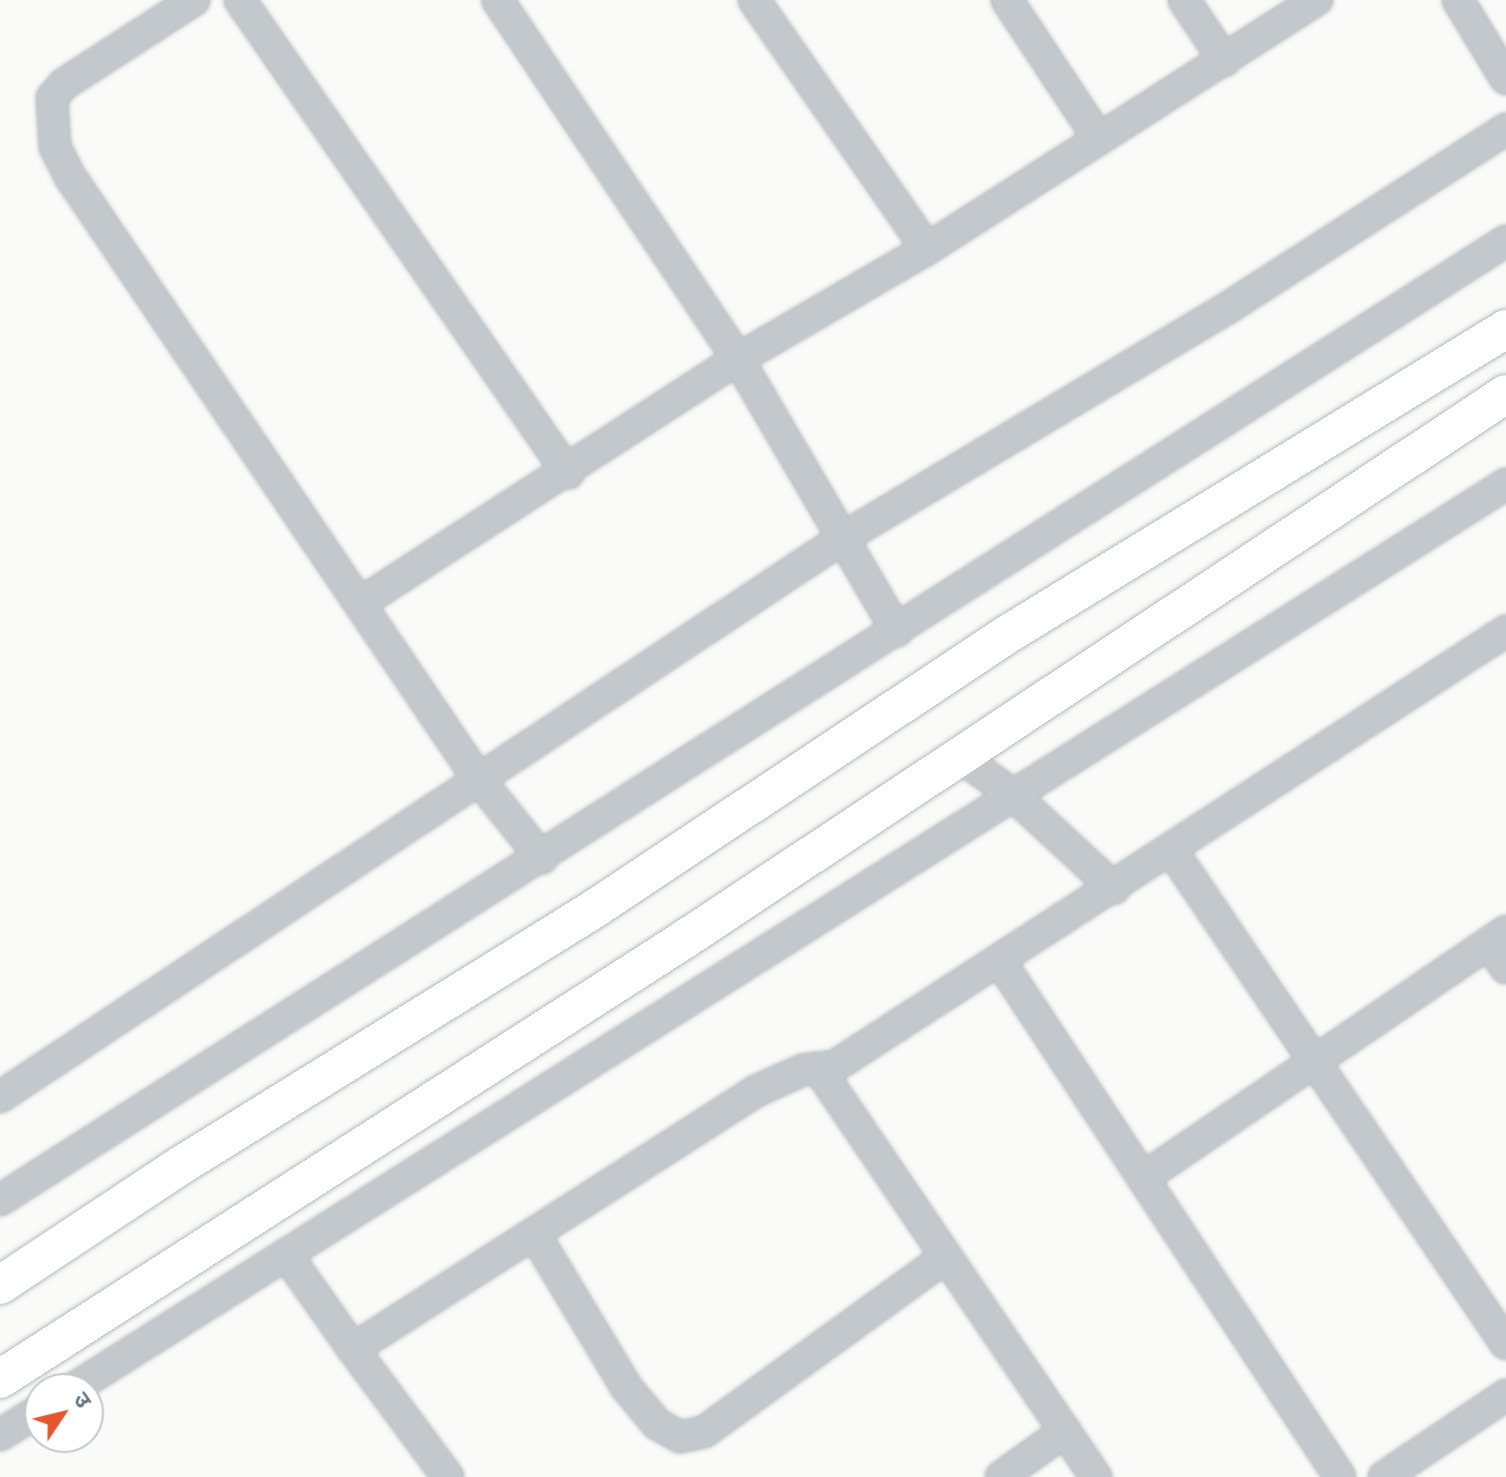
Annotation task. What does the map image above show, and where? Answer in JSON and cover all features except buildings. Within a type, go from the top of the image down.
[{"type":"main road","points":[[0,1285],[196,1155],[597,907],[1008,634],[1506,329]]},
{"type":"main road","points":[[0,1379],[327,1173],[1506,394]]},
{"type":"street","points":[[194,0],[64,84],[52,98],[55,147],[71,178],[362,602],[477,777],[542,858]]},
{"type":"street","points":[[240,0],[568,473]]},
{"type":"street","points":[[498,0],[738,359],[897,631]]},
{"type":"street","points":[[754,0],[927,249]]},
{"type":"street","points":[[1007,0],[1097,136]]},
{"type":"street","points":[[1184,0],[1225,61]]},
{"type":"street","points":[[362,602],[568,473],[738,359],[927,249],[1097,136],[1225,61],[1317,0]]},
{"type":"street","points":[[1458,0],[1506,79]]},
{"type":"street","points":[[0,1097],[477,777],[843,538],[1226,309],[1506,129]]},
{"type":"street","points":[[0,1200],[542,858],[1506,241]]},
{"type":"street","points":[[98,1373],[1506,484]]},
{"type":"street","points":[[353,1349],[756,1091],[818,1068],[835,1066],[1172,851],[1506,631]]},
{"type":"street","points":[[959,756],[1012,794],[1114,888]]},
{"type":"street","points":[[1172,851],[1316,1059],[1506,1344]]},
{"type":"street","points":[[1143,1178],[1316,1059],[1500,947]]},
{"type":"street","points":[[1000,961],[1340,1477]]},
{"type":"street","points":[[818,1068],[1096,1477]]},
{"type":"street","points":[[535,1235],[627,1388],[657,1424],[680,1437],[704,1432],[946,1257]]},
{"type":"street","points":[[286,1254],[448,1477]]},
{"type":"street","points":[[1384,1477],[1506,1395]]},
{"type":"street","points":[[0,1435],[24,1420]]},
{"type":"street","points":[[1001,1477],[1065,1431]]}]
